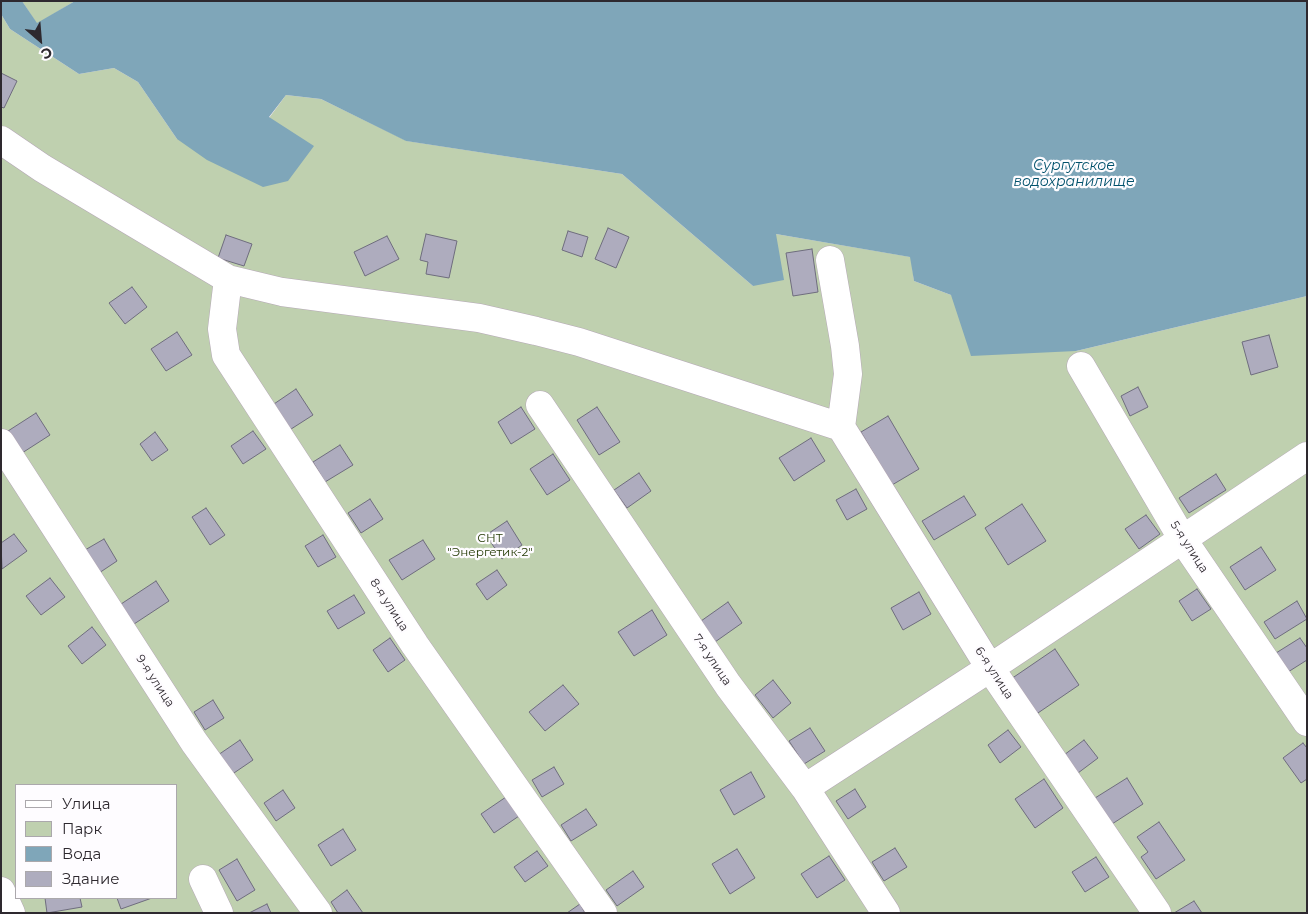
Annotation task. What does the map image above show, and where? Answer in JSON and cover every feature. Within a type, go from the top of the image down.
[{"type":"street","points":[[1,140],[50,173],[228,278],[282,292],[479,318],[536,331],[579,342],[841,427],[848,374],[830,260]]},
{"type":"street","name":"8-я улица","points":[[228,278],[222,329],[226,355],[416,645],[603,913]]},
{"type":"street","name":"5-я улица","points":[[1081,366],[1183,540],[1307,722]]},
{"type":"street","name":"7-я улица","points":[[540,405],[728,685],[805,788],[886,913]]},
{"type":"street","name":"6-я улица","points":[[841,427],[990,668],[1157,913]]},
{"type":"street","name":"9-я улица","points":[[1,443],[194,742],[318,913]]},
{"type":"street","points":[[805,788],[990,668],[1307,456]]},
{"type":"street","points":[[203,879],[219,913]]},
{"type":"street","points":[[1,891],[11,913]]},
{"type":"green space","points":[[22,1],[75,1],[37,24]]},
{"type":"green space","name":"СHТ \"Энергетик-2\"","points":[[1,14],[10,29],[79,74],[114,68],[138,82],[177,139],[269,118],[286,95],[321,99],[407,141],[622,174],[753,286],[776,234],[911,257],[914,281],[951,295],[1076,351],[1307,296],[1307,913],[1,913]]},
{"type":"water","name":"Сургутское водохранилище","points":[[1,1],[22,1],[37,23],[75,1],[1307,1],[1307,296],[1076,351],[971,356],[951,295],[914,281],[910,257],[776,234],[784,280],[753,286],[622,174],[406,141],[321,99],[286,95],[269,117],[314,146],[288,181],[263,187],[207,160],[177,139],[138,82],[114,68],[79,74],[10,29],[1,14]]},
{"type":"building","points":[[1,73],[17,81],[4,108],[1,107]]},
{"type":"building","points":[[608,228],[629,237],[616,268],[595,259]]},
{"type":"building","points":[[568,231],[588,237],[582,257],[562,250]]},
{"type":"building","points":[[426,234],[457,241],[449,278],[426,274],[428,262],[420,260]]},
{"type":"building","points":[[226,235],[252,244],[244,266],[218,258]]},
{"type":"building","points":[[387,236],[399,259],[365,276],[354,252]]},
{"type":"building","points":[[812,249],[818,292],[793,296],[786,253]]},
{"type":"building","points":[[132,287],[147,307],[125,324],[109,303]]},
{"type":"building","points":[[177,332],[192,355],[166,371],[151,349]]},
{"type":"building","points":[[1269,335],[1278,367],[1251,375],[1242,342]]},
{"type":"building","points":[[1138,387],[1148,407],[1130,416],[1121,396]]},
{"type":"building","points":[[296,389],[313,415],[288,431],[271,406]]},
{"type":"building","points":[[521,407],[535,429],[511,444],[498,422]]},
{"type":"building","points":[[597,407],[620,442],[599,455],[577,420]]},
{"type":"building","points":[[36,413],[50,435],[22,453],[8,431]]},
{"type":"building","points":[[888,416],[919,469],[892,485],[861,432]]},
{"type":"building","points":[[253,431],[266,449],[243,464],[231,446]]},
{"type":"building","points":[[155,432],[168,450],[152,461],[140,444]]},
{"type":"building","points":[[811,438],[825,461],[794,481],[779,458]]},
{"type":"building","points":[[340,445],[353,465],[325,482],[313,462]]},
{"type":"building","points":[[553,454],[570,480],[547,495],[530,469]]},
{"type":"building","points":[[639,473],[651,491],[627,508],[614,490]]},
{"type":"building","points":[[1216,474],[1226,490],[1189,513],[1179,498]]},
{"type":"building","points":[[856,489],[867,509],[847,520],[836,500]]},
{"type":"building","points":[[964,496],[976,515],[934,540],[922,521]]},
{"type":"building","points":[[370,499],[383,519],[361,533],[348,513]]},
{"type":"building","points":[[1022,504],[1046,541],[1008,565],[985,528]]},
{"type":"building","points":[[206,508],[225,535],[210,545],[192,517]]},
{"type":"building","points":[[1146,515],[1160,534],[1139,549],[1125,529]]},
{"type":"building","points":[[507,521],[522,545],[502,559],[486,535]]},
{"type":"building","points":[[14,534],[27,551],[2,569],[1,543]]},
{"type":"building","points":[[323,535],[336,557],[318,567],[305,546]]},
{"type":"building","points":[[104,539],[117,561],[99,573],[85,550]]},
{"type":"building","points":[[423,540],[435,559],[402,580],[389,560]]},
{"type":"building","points":[[1261,547],[1276,570],[1245,590],[1230,567]]},
{"type":"building","points":[[497,570],[507,585],[487,600],[476,584]]},
{"type":"building","points":[[50,578],[65,597],[41,615],[26,596]]},
{"type":"building","points":[[156,581],[169,601],[131,626],[118,606]]},
{"type":"building","points":[[1197,589],[1211,609],[1192,621],[1179,601]]},
{"type":"building","points":[[919,592],[931,614],[903,630],[891,608]]},
{"type":"building","points":[[354,595],[365,613],[338,629],[327,611]]},
{"type":"building","points":[[1297,601],[1307,619],[1275,639],[1264,622]]},
{"type":"building","points":[[728,602],[742,623],[715,642],[701,621]]},
{"type":"building","points":[[652,610],[667,635],[634,656],[618,632]]},
{"type":"building","points":[[92,627],[106,645],[82,664],[68,646]]},
{"type":"building","points":[[390,638],[405,660],[388,672],[373,650]]},
{"type":"building","points":[[1300,638],[1307,648],[1307,660],[1288,672],[1276,653]]},
{"type":"building","points":[[1055,649],[1079,685],[1035,715],[1011,679]]},
{"type":"building","points":[[773,680],[791,703],[773,718],[755,695]]},
{"type":"building","points":[[563,685],[579,704],[545,731],[529,712]]},
{"type":"building","points":[[213,700],[224,718],[205,730],[194,712]]},
{"type":"building","points":[[810,728],[825,751],[804,764],[789,741]]},
{"type":"building","points":[[1008,730],[1021,747],[1000,763],[988,745]]},
{"type":"building","points":[[240,740],[253,760],[231,775],[218,755]]},
{"type":"building","points":[[1084,740],[1098,758],[1078,773],[1064,755]]},
{"type":"building","points":[[1303,743],[1307,748],[1307,779],[1301,783],[1283,758]]},
{"type":"building","points":[[554,767],[564,784],[542,797],[532,780]]},
{"type":"building","points":[[751,772],[765,797],[734,815],[720,790]]},
{"type":"building","points":[[1127,778],[1143,804],[1112,824],[1095,798]]},
{"type":"building","points":[[1044,779],[1063,808],[1035,828],[1015,799]]},
{"type":"building","points":[[855,789],[866,807],[848,819],[836,801]]},
{"type":"building","points":[[283,790],[295,808],[276,821],[264,803]]},
{"type":"building","points":[[506,797],[519,816],[494,833],[481,814]]},
{"type":"building","points":[[586,809],[597,825],[571,841],[561,825]]},
{"type":"building","points":[[1159,822],[1185,860],[1156,879],[1141,857],[1148,852],[1137,837]]},
{"type":"building","points":[[343,829],[356,850],[331,866],[318,845]]},
{"type":"building","points":[[895,848],[907,867],[884,881],[872,862]]},
{"type":"building","points":[[737,849],[755,878],[730,894],[712,864]]},
{"type":"building","points":[[537,851],[548,866],[525,882],[514,867]]},
{"type":"building","points":[[829,856],[845,880],[817,898],[801,874]]},
{"type":"building","points":[[1096,857],[1109,877],[1085,892],[1072,872]]},
{"type":"building","points":[[237,859],[255,890],[237,901],[219,870]]},
{"type":"building","points":[[633,871],[644,887],[617,906],[606,890]]},
{"type":"building","points":[[347,890],[363,913],[338,913],[331,902]]},
{"type":"building","points":[[45,899],[80,899],[82,907],[47,913]]},
{"type":"building","points":[[117,899],[149,899],[121,909]]},
{"type":"building","points":[[1194,901],[1202,913],[1174,913]]},
{"type":"building","points":[[267,904],[271,913],[249,913]]},
{"type":"building","points":[[580,904],[585,913],[567,913]]}]
